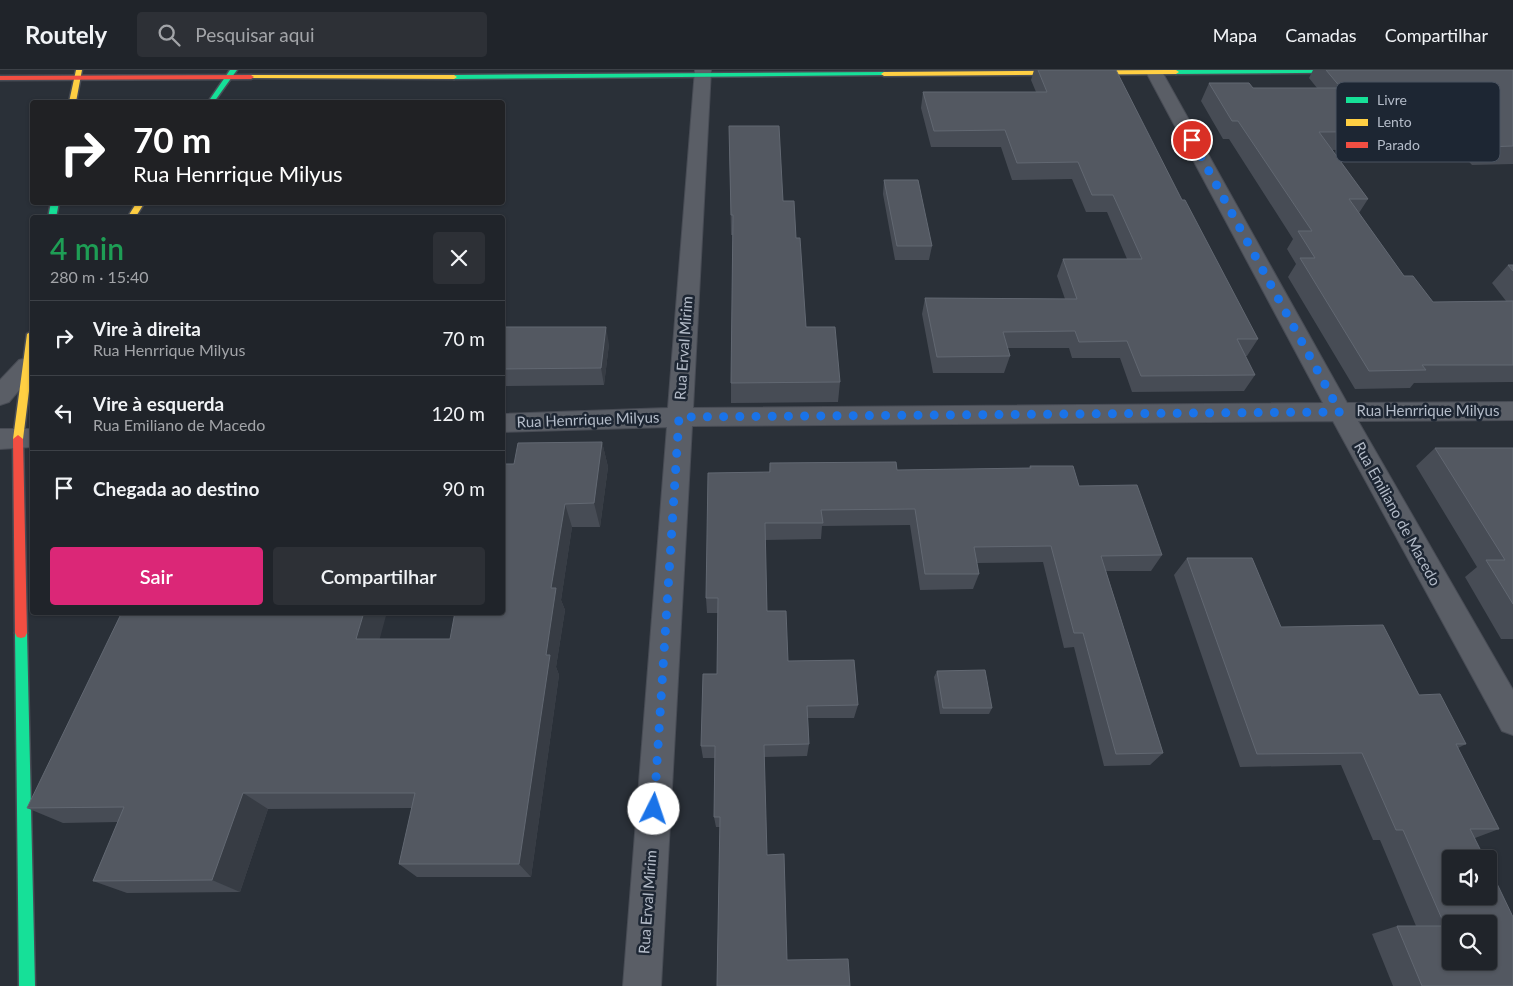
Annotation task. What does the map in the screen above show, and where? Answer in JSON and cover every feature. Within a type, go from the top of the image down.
[{"type":"street","points":[[0,78],[78,74],[1407,70]]},
{"type":"street","name":"Rua Emiliano de Macedo","points":[[1154,71],[1340,412],[1513,720]]},
{"type":"street","name":"Rua Erval Mirim","points":[[642,986],[703,73]]},
{"type":"street","points":[[72,100],[78,74]]},
{"type":"street","points":[[212,100],[231,74]]},
{"type":"street","points":[[0,396],[30,362]]},
{"type":"street","points":[[27,986],[17,438],[30,362]]},
{"type":"street","name":"Rua Henrrique Milyus","points":[[505,423],[679,417],[1513,411]]},
{"type":"building","points":[[1038,70],[1116,70],[1182,200],[1185,200],[1258,339],[1237,339],[1255,375],[1141,376],[1127,341],[1079,342],[1075,331],[1003,332],[1010,356],[937,357],[925,298],[1077,299],[1063,259],[1142,259],[1113,195],[1092,195],[1078,162],[1017,163],[1005,130],[934,131],[923,92],[1047,92]]},
{"type":"building","points":[[1326,70],[1513,70],[1513,146],[1500,146],[1500,82],[1336,82]]},
{"type":"building","points":[[1209,83],[1249,83],[1253,88],[1336,88],[1336,132],[1319,132],[1336,155],[1336,162],[1341,162],[1368,199],[1349,199],[1404,276],[1413,276],[1433,302],[1513,301],[1513,365],[1422,365],[1426,370],[1369,371],[1300,258],[1315,258],[1298,231],[1312,231],[1238,121],[1232,121]]},
{"type":"building","points":[[729,126],[779,126],[783,201],[794,201],[796,238],[800,238],[806,327],[835,327],[840,382],[731,383],[733,215],[731,215]]},
{"type":"building","points":[[884,180],[918,180],[932,246],[897,246]]},
{"type":"building","points":[[505,327],[606,327],[601,368],[505,369]]},
{"type":"building","points":[[602,442],[594,503],[565,504],[551,588],[556,588],[546,655],[550,655],[519,864],[399,864],[415,793],[243,793],[212,880],[93,881],[124,807],[27,808],[121,615],[363,615],[356,639],[450,639],[454,615],[505,615],[505,464],[514,464],[518,443]]},
{"type":"building","points":[[1435,448],[1513,448],[1513,604],[1486,560],[1505,560]]},
{"type":"building","points":[[896,462],[897,470],[1073,466],[1079,486],[1137,485],[1162,555],[1101,556],[1163,753],[1116,754],[1083,633],[1074,633],[1051,546],[974,547],[979,574],[925,574],[915,509],[821,510],[823,523],[765,523],[767,611],[786,611],[788,661],[854,660],[858,705],[807,706],[809,744],[764,745],[767,855],[784,854],[787,960],[848,959],[850,986],[717,986],[720,817],[714,817],[715,746],[701,746],[703,674],[717,674],[718,598],[706,598],[708,473],[770,472],[770,463]]},
{"type":"building","points":[[1187,558],[1252,558],[1281,627],[1383,625],[1419,695],[1440,694],[1466,744],[1456,744],[1499,829],[1470,829],[1480,850],[1442,850],[1442,905],[1497,905],[1497,884],[1513,917],[1513,986],[1422,986],[1397,926],[1442,926],[1442,970],[1497,970],[1497,915],[1442,915],[1442,919],[1403,830],[1396,830],[1362,753],[1257,754]]},
{"type":"building","points":[[985,670],[992,708],[943,708],[937,671]]},
{"type":"traffic: fast","points":[[212,100],[234,70]]},
{"type":"traffic: fast","points":[[1176,72],[1407,70]]},
{"type":"traffic: fast","points":[[454,77],[884,74]]},
{"type":"traffic: fast","points":[[53,215],[54,205]]},
{"type":"traffic: fast","points":[[21,633],[27,986]]},
{"type":"traffic: slow","points":[[72,100],[79,70]]},
{"type":"traffic: slow","points":[[884,74],[1176,72]]},
{"type":"traffic: slow","points":[[251,77],[454,77]]},
{"type":"traffic: slow","points":[[133,215],[139,205]]},
{"type":"traffic: slow","points":[[18,439],[30,349]]},
{"type":"traffic: jam","points":[[0,78],[251,77]]},
{"type":"traffic: jam","points":[[18,439],[21,633]]},
{"type":"route","points":[[654,809],[679,417],[1340,412],[1192,140]]}]
